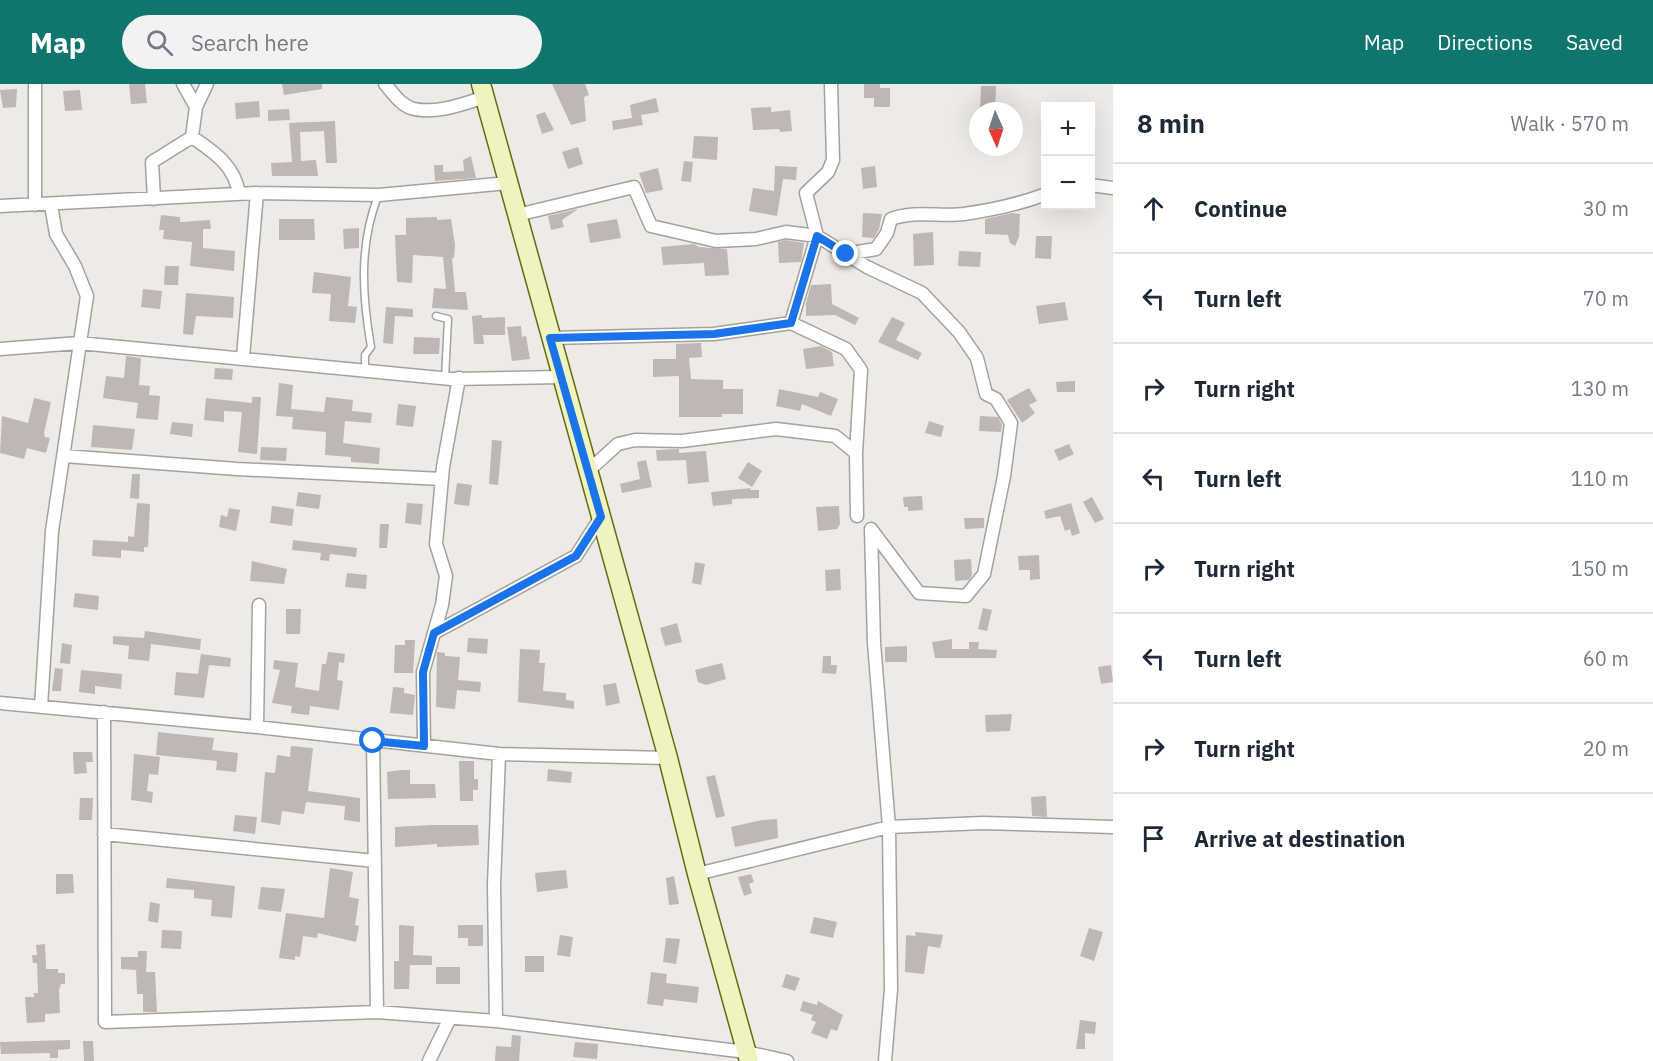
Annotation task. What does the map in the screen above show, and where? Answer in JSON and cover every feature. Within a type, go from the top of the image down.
[{"type":"main road","points":[[483,91],[748,1056]]},
{"type":"street","points":[[35,84],[35,206]]},
{"type":"street","points":[[183,84],[196,107]]},
{"type":"street","points":[[192,137],[196,107],[207,84]]},
{"type":"street","points":[[385,84],[398,100],[413,109],[453,108],[483,91]]},
{"type":"street","points":[[791,323],[817,236],[806,193],[828,172],[833,160],[831,84]]},
{"type":"street","points":[[192,137],[220,157],[237,181],[239,194]]},
{"type":"street","points":[[154,199],[152,162],[192,137]]},
{"type":"street","points":[[0,206],[258,193],[379,195],[508,183]]},
{"type":"street","points":[[1095,186],[1113,188]]},
{"type":"street","points":[[517,215],[634,187],[651,226],[716,241],[756,239],[786,232],[817,236],[846,254],[922,293],[959,332],[977,358],[986,394],[996,399],[1011,423],[1004,476],[984,574],[966,596],[919,593],[871,530],[874,643],[889,827],[891,989],[885,1061]]},
{"type":"street","points":[[243,357],[258,193]]},
{"type":"street","points":[[846,254],[876,249],[887,233],[891,219],[904,214],[964,214],[1006,207],[1041,196]]},
{"type":"street","points":[[41,707],[52,531],[87,296],[75,266],[56,234],[51,205]]},
{"type":"street","points":[[550,338],[714,334],[791,323],[846,349],[861,370],[856,453],[857,516]]},
{"type":"street","points":[[0,349],[79,343],[445,378],[561,377]]},
{"type":"street","points":[[424,746],[423,672],[446,576],[436,544],[442,478],[459,378]]},
{"type":"street","points":[[587,472],[618,444],[635,440],[682,441],[776,429],[835,436],[856,453]]},
{"type":"street","points":[[64,456],[237,469],[442,478]]},
{"type":"street","points":[[434,633],[576,556],[601,517]]},
{"type":"street","points":[[257,727],[259,605]]},
{"type":"street","points":[[0,703],[257,727],[499,754],[668,758]]},
{"type":"street","points":[[104,712],[105,1022],[377,1012],[496,1021],[787,1061]]},
{"type":"street","points":[[373,741],[377,1012]]},
{"type":"street","points":[[496,1021],[494,885],[499,754]]},
{"type":"street","points":[[697,874],[889,827],[983,823],[1113,827]]},
{"type":"street","points":[[104,834],[375,861]]},
{"type":"street","points":[[429,1061],[450,1018]]},
{"type":"lane","points":[[365,370],[365,355],[371,347],[363,290],[365,248],[368,221],[379,195]]},
{"type":"lane","points":[[436,316],[448,319],[445,378]]},
{"type":"building","points":[[129,84],[145,84],[147,103],[131,104]]},
{"type":"building","points":[[282,84],[322,84],[322,89],[284,95]]},
{"type":"building","points":[[552,84],[585,84],[589,95],[584,97],[586,121],[571,125]]},
{"type":"building","points":[[864,84],[880,84],[880,88],[890,88],[890,107],[874,107],[874,98],[864,98]]},
{"type":"building","points":[[981,86],[996,86],[995,102],[980,102]]},
{"type":"building","points":[[17,89],[16,107],[3,108],[0,90]]},
{"type":"building","points":[[80,90],[82,110],[65,111],[63,91]]},
{"type":"building","points":[[656,98],[659,112],[641,115],[643,125],[613,130],[612,121],[632,118],[630,105]]},
{"type":"building","points":[[259,101],[260,117],[236,119],[235,103]]},
{"type":"building","points":[[771,107],[771,112],[790,110],[792,131],[753,130],[751,108]]},
{"type":"building","points":[[289,109],[290,120],[268,121],[268,110]]},
{"type":"building","points":[[545,112],[554,130],[542,134],[536,115]]},
{"type":"building","points":[[335,121],[337,163],[326,163],[324,131],[300,132],[301,161],[316,160],[318,176],[272,176],[271,163],[292,162],[289,123]]},
{"type":"building","points":[[694,136],[718,137],[717,160],[692,158]]},
{"type":"building","points":[[578,147],[583,164],[568,169],[562,152]]},
{"type":"building","points":[[471,156],[476,178],[435,181],[434,165],[443,165],[443,172],[464,171],[463,160]]},
{"type":"building","points":[[684,161],[693,162],[691,182],[681,181]]},
{"type":"building","points":[[775,166],[797,167],[796,180],[783,179],[777,216],[749,211],[753,188],[774,191]]},
{"type":"building","points":[[875,166],[877,187],[863,189],[861,168]]},
{"type":"building","points":[[658,168],[663,190],[646,193],[639,173]]},
{"type":"building","points":[[578,209],[562,220],[564,227],[551,230],[548,216]]},
{"type":"building","points":[[863,213],[882,214],[879,229],[874,238],[862,237]]},
{"type":"building","points":[[1012,213],[1020,214],[1019,237],[1015,246],[1010,243],[1008,235],[985,234],[985,219]]},
{"type":"building","points":[[161,215],[180,217],[180,222],[210,220],[211,229],[203,229],[203,248],[235,251],[234,271],[190,266],[192,242],[163,239],[164,230],[159,230]]},
{"type":"building","points":[[437,217],[437,220],[451,219],[455,245],[454,258],[452,258],[455,292],[466,292],[468,310],[432,308],[434,288],[446,289],[443,257],[413,255],[412,283],[397,282],[395,235],[406,235],[406,218]]},
{"type":"building","points":[[279,219],[314,219],[315,240],[279,240]]},
{"type":"building","points":[[617,219],[621,238],[590,243],[587,224]]},
{"type":"building","points":[[359,228],[359,248],[344,249],[343,229]]},
{"type":"building","points":[[933,232],[934,265],[914,266],[913,234]]},
{"type":"building","points":[[1036,236],[1052,236],[1051,259],[1035,258]]},
{"type":"building","points":[[786,240],[804,243],[801,262],[779,263],[778,242]]},
{"type":"building","points":[[694,244],[699,247],[727,249],[729,275],[705,276],[704,263],[663,265],[661,247]]},
{"type":"building","points":[[959,251],[981,252],[980,267],[958,266]]},
{"type":"building","points":[[165,266],[179,266],[178,285],[164,285]]},
{"type":"building","points":[[314,272],[351,277],[348,306],[357,307],[355,323],[329,321],[331,294],[312,293]]},
{"type":"building","points":[[831,284],[832,304],[859,318],[855,325],[835,315],[806,316],[806,303],[811,285]]},
{"type":"building","points":[[143,289],[162,291],[160,309],[141,307]]},
{"type":"building","points":[[186,293],[234,297],[233,318],[196,316],[193,335],[183,334]]},
{"type":"building","points":[[1065,302],[1068,320],[1039,324],[1036,306]]},
{"type":"building","points":[[386,307],[413,309],[413,317],[395,316],[393,344],[383,343]]},
{"type":"building","points":[[482,315],[482,318],[505,317],[505,335],[483,335],[484,344],[474,344],[472,316]]},
{"type":"building","points":[[892,317],[905,323],[896,340],[922,353],[918,360],[878,342]]},
{"type":"building","points":[[521,326],[522,337],[526,336],[530,359],[512,361],[507,327]]},
{"type":"building","points":[[414,337],[440,338],[439,354],[413,354]]},
{"type":"building","points":[[701,343],[702,357],[689,358],[691,379],[723,380],[723,389],[743,389],[743,414],[722,414],[722,417],[679,417],[679,376],[653,377],[653,359],[676,359],[676,344]]},
{"type":"building","points":[[821,346],[832,352],[834,366],[806,369],[803,349]]},
{"type":"building","points":[[126,356],[141,358],[139,385],[150,386],[149,395],[160,396],[158,420],[136,418],[138,403],[103,398],[106,376],[124,378]]},
{"type":"building","points":[[215,368],[233,369],[232,380],[214,379]]},
{"type":"building","points":[[1075,381],[1075,392],[1057,392],[1056,382]]},
{"type":"building","points":[[279,383],[293,385],[291,409],[324,412],[326,397],[353,400],[352,411],[372,413],[371,423],[345,421],[343,443],[380,448],[379,464],[351,462],[351,457],[325,455],[326,432],[292,429],[293,417],[276,416]]},
{"type":"building","points":[[1029,388],[1037,401],[1029,405],[1035,413],[1022,423],[1007,400]]},
{"type":"building","points":[[779,389],[818,397],[820,392],[838,399],[831,416],[802,404],[800,411],[776,406]]},
{"type":"building","points":[[252,397],[261,397],[257,454],[238,452],[242,412],[224,411],[224,422],[204,420],[206,398],[252,403]]},
{"type":"building","points":[[34,398],[51,402],[44,433],[45,437],[50,438],[46,453],[27,448],[24,459],[0,453],[2,416],[28,423]]},
{"type":"building","points":[[398,404],[416,406],[413,427],[396,425]]},
{"type":"building","points":[[980,416],[998,417],[1002,425],[1001,432],[979,431]]},
{"type":"building","points":[[929,421],[944,426],[941,437],[925,433]]},
{"type":"building","points":[[172,422],[193,424],[192,437],[170,434]]},
{"type":"building","points":[[93,425],[135,429],[132,450],[91,447]]},
{"type":"building","points":[[492,440],[502,441],[498,485],[489,484]]},
{"type":"building","points":[[1069,444],[1074,454],[1059,461],[1054,450]]},
{"type":"building","points":[[261,447],[287,448],[286,461],[260,460]]},
{"type":"building","points":[[679,449],[679,453],[706,451],[709,482],[688,484],[686,460],[657,461],[656,450]]},
{"type":"building","points":[[646,460],[652,487],[622,493],[620,484],[640,479],[637,462]]},
{"type":"building","points":[[748,462],[762,471],[752,487],[738,478]]},
{"type":"building","points":[[132,474],[140,474],[139,499],[130,498]]},
{"type":"building","points":[[457,483],[472,485],[469,506],[454,504]]},
{"type":"building","points":[[751,488],[750,490],[759,490],[759,498],[732,499],[732,504],[713,506],[711,492]]},
{"type":"building","points":[[298,492],[321,495],[319,509],[296,506]]},
{"type":"building","points":[[922,496],[923,510],[908,511],[908,507],[904,507],[903,497]]},
{"type":"building","points":[[1092,497],[1104,519],[1095,523],[1083,502]]},
{"type":"building","points":[[137,503],[150,504],[148,547],[144,547],[144,552],[121,550],[121,558],[92,556],[93,540],[128,542],[128,536],[134,537]]},
{"type":"building","points":[[407,503],[423,504],[421,525],[405,523]]},
{"type":"building","points":[[1071,503],[1080,533],[1072,536],[1070,529],[1065,531],[1060,516],[1046,519],[1044,511]]},
{"type":"building","points":[[272,506],[294,509],[292,526],[270,523]]},
{"type":"building","points":[[839,506],[840,524],[837,529],[818,531],[816,507]]},
{"type":"building","points":[[229,508],[240,510],[236,531],[219,527],[221,515],[227,517]]},
{"type":"building","points":[[964,518],[984,518],[984,528],[965,529]]},
{"type":"building","points":[[380,524],[389,524],[387,548],[379,548]]},
{"type":"building","points":[[293,540],[357,548],[356,557],[330,554],[329,561],[320,560],[321,553],[292,550]]},
{"type":"building","points":[[1039,555],[1040,579],[1030,580],[1030,570],[1019,570],[1018,556]]},
{"type":"building","points":[[971,559],[972,575],[969,580],[955,581],[954,560]]},
{"type":"building","points":[[252,561],[287,569],[284,584],[250,581]]},
{"type":"building","points":[[695,562],[705,564],[701,585],[692,583]]},
{"type":"building","points":[[840,569],[841,590],[826,591],[825,570]]},
{"type":"building","points":[[347,573],[367,575],[366,589],[345,587]]},
{"type":"building","points":[[75,593],[99,596],[98,610],[73,607]]},
{"type":"building","points":[[983,608],[992,610],[987,631],[978,629]]},
{"type":"building","points":[[286,609],[301,609],[300,634],[286,634]]},
{"type":"building","points":[[677,623],[682,642],[665,646],[660,628]]},
{"type":"building","points":[[145,631],[201,639],[200,650],[151,644],[149,661],[128,659],[129,646],[113,644],[113,636],[144,638]]},
{"type":"building","points":[[468,638],[488,639],[487,654],[467,652]]},
{"type":"building","points":[[952,639],[952,649],[969,649],[969,642],[979,642],[978,649],[997,650],[996,658],[935,658],[932,642]]},
{"type":"building","points":[[405,640],[415,640],[413,673],[394,673],[395,645],[405,645]]},
{"type":"building","points":[[62,643],[72,645],[70,664],[60,663]]},
{"type":"building","points":[[907,646],[907,662],[885,662],[885,647]]},
{"type":"building","points":[[520,649],[540,650],[539,663],[545,663],[543,691],[566,693],[566,700],[574,701],[574,709],[518,702]]},
{"type":"building","points":[[328,652],[345,654],[344,663],[339,662],[337,680],[343,681],[339,710],[310,706],[309,715],[291,713],[292,706],[272,703],[280,670],[273,669],[274,660],[298,663],[295,687],[319,691],[322,664],[326,664]]},
{"type":"building","points":[[437,652],[445,653],[445,656],[460,657],[458,680],[481,682],[480,692],[457,690],[455,709],[436,707]]},
{"type":"building","points":[[201,654],[231,658],[230,667],[209,665],[204,698],[174,695],[176,672],[198,674]]},
{"type":"building","points":[[823,656],[831,656],[831,665],[837,665],[836,674],[822,673]]},
{"type":"building","points":[[722,663],[726,679],[706,685],[698,682],[695,670]]},
{"type":"building","points":[[1111,665],[1113,682],[1101,684],[1098,667]]},
{"type":"building","points":[[55,668],[63,669],[61,691],[52,691]]},
{"type":"building","points":[[81,670],[122,674],[121,689],[95,686],[95,694],[79,692]]},
{"type":"building","points":[[616,683],[620,703],[606,706],[603,685]]},
{"type":"building","points":[[393,687],[404,688],[404,693],[415,695],[413,715],[390,713]]},
{"type":"building","points":[[1012,714],[1010,731],[986,732],[985,715]]},
{"type":"building","points":[[158,732],[214,738],[212,750],[238,753],[236,772],[216,770],[217,761],[156,755]]},
{"type":"building","points":[[291,746],[313,748],[308,791],[360,798],[360,822],[344,820],[345,806],[306,802],[304,814],[282,811],[280,825],[261,822],[265,772],[275,773],[277,755],[290,757]]},
{"type":"building","points":[[73,752],[92,752],[93,762],[86,762],[87,773],[74,774]]},
{"type":"building","points":[[134,754],[160,757],[158,775],[149,774],[147,791],[153,792],[152,803],[131,800]]},
{"type":"building","points":[[459,761],[474,761],[474,779],[478,779],[478,790],[473,790],[473,801],[460,801]]},
{"type":"building","points":[[548,769],[572,772],[571,783],[547,781]]},
{"type":"building","points":[[410,770],[410,784],[435,784],[436,798],[388,799],[387,772]]},
{"type":"building","points":[[715,775],[725,816],[716,818],[706,777]]},
{"type":"building","points":[[1046,796],[1047,817],[1032,816],[1031,797]]},
{"type":"building","points":[[80,798],[93,798],[92,820],[79,820]]},
{"type":"building","points":[[235,815],[257,817],[255,834],[233,831]]},
{"type":"building","points":[[777,819],[778,838],[735,847],[731,827]]},
{"type":"building","points":[[478,825],[479,845],[437,847],[437,844],[395,847],[395,827]]},
{"type":"building","points":[[330,868],[353,872],[349,897],[359,899],[355,925],[359,926],[356,942],[318,933],[317,938],[303,936],[300,957],[295,956],[295,960],[279,958],[286,913],[324,918]]},
{"type":"building","points":[[566,870],[568,888],[537,892],[535,873]]},
{"type":"building","points":[[56,874],[73,874],[74,893],[56,894]]},
{"type":"building","points":[[751,874],[754,882],[749,884],[752,893],[744,896],[738,877]]},
{"type":"building","points":[[674,876],[679,904],[669,905],[666,878]]},
{"type":"building","points":[[167,878],[235,886],[232,918],[211,916],[212,900],[194,898],[194,890],[166,888]]},
{"type":"building","points":[[261,887],[285,889],[281,912],[258,909]]},
{"type":"building","points":[[150,902],[160,904],[158,923],[148,921]]},
{"type":"building","points":[[814,917],[837,922],[833,938],[810,933]]},
{"type":"building","points":[[399,925],[414,926],[413,955],[432,956],[432,965],[410,965],[409,989],[394,989],[394,961],[399,961]]},
{"type":"building","points":[[458,925],[483,925],[483,946],[468,946],[468,938],[458,938]]},
{"type":"building","points":[[1089,928],[1103,932],[1094,961],[1080,956]]},
{"type":"building","points":[[162,930],[182,931],[181,949],[161,948]]},
{"type":"building","points":[[915,932],[943,935],[940,948],[928,946],[924,974],[905,972],[906,935],[916,936]]},
{"type":"building","points":[[560,935],[573,937],[570,957],[557,955]]},
{"type":"building","points":[[666,938],[680,939],[676,964],[663,962]]},
{"type":"building","points":[[45,944],[46,969],[58,969],[58,973],[65,973],[65,984],[61,984],[59,990],[60,1013],[45,1014],[45,1022],[27,1023],[25,997],[34,997],[34,993],[38,993],[37,963],[33,963],[32,955],[37,955],[36,945]]},
{"type":"building","points":[[138,951],[147,951],[146,972],[155,972],[157,1012],[143,1012],[143,994],[137,994],[136,970],[121,969],[121,957],[138,957]]},
{"type":"building","points":[[525,956],[544,956],[544,972],[525,972]]},
{"type":"building","points":[[436,967],[460,967],[460,984],[436,984]]},
{"type":"building","points":[[651,972],[667,974],[666,983],[699,987],[697,1003],[664,999],[663,1006],[647,1004]]},
{"type":"building","points":[[786,974],[800,978],[795,991],[782,987]]},
{"type":"building","points":[[803,1001],[817,1005],[818,1001],[843,1015],[837,1031],[831,1029],[827,1039],[811,1033],[816,1022],[811,1020],[813,1015],[800,1011]]},
{"type":"building","points":[[1080,1020],[1096,1022],[1095,1034],[1085,1033],[1085,1049],[1076,1049]]},
{"type":"building","points":[[512,1035],[521,1036],[519,1061],[495,1061],[496,1046],[511,1047]]},
{"type":"building","points":[[70,1040],[70,1049],[58,1050],[58,1058],[50,1058],[50,1053],[1,1054],[0,1042]]},
{"type":"building","points":[[83,1041],[93,1041],[94,1061],[84,1061]]},
{"type":"building","points":[[575,1042],[598,1044],[597,1059],[573,1057]]},
{"type":"route","points":[[373,741],[424,746],[423,672],[434,633],[576,556],[601,517],[550,338],[714,334],[791,323],[817,236],[846,254]]}]
